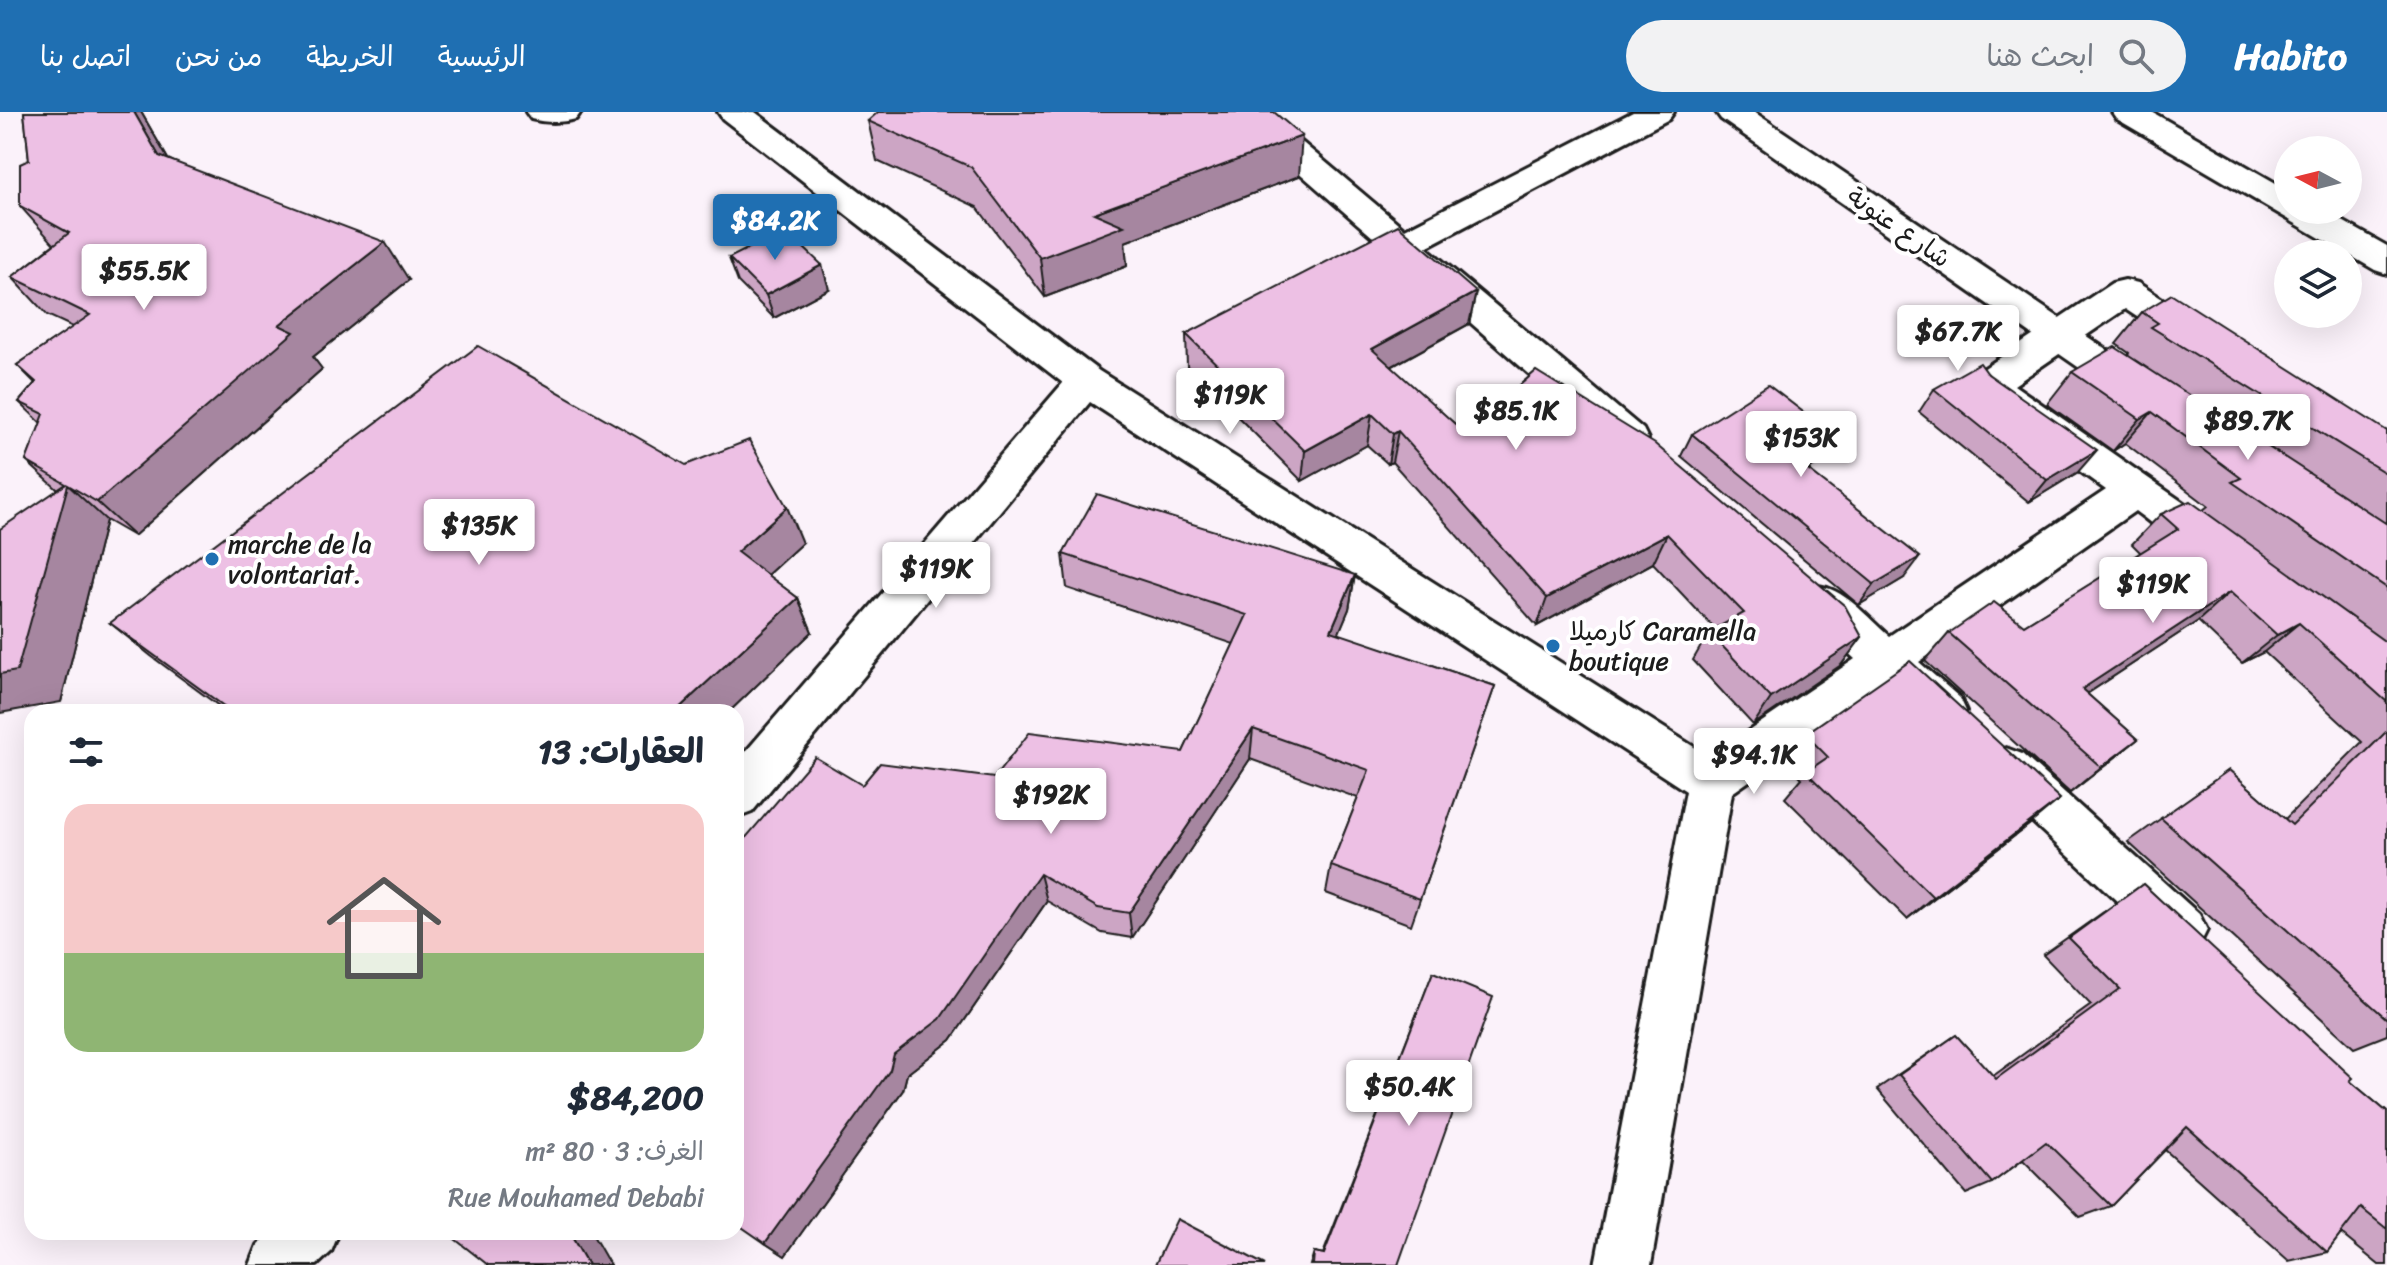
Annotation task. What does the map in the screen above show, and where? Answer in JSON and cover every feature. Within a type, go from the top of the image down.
[{"type":"street","points":[[542,112],[565,112]]},
{"type":"street","points":[[734,112],[1086,381],[1711,782]]},
{"type":"street","points":[[1246,112],[1663,468]]},
{"type":"street","points":[[1401,245],[1658,112]]},
{"type":"street","name":"شارع عنونة","points":[[1732,112],[2058,337],[2177,414]]},
{"type":"street","points":[[2128,112],[2274,197]]},
{"type":"street","points":[[2321,224],[2387,262]]},
{"type":"street","points":[[2230,360],[2125,292],[1987,385],[2249,571]]},
{"type":"street","points":[[744,787],[1086,381]]},
{"type":"street","points":[[1623,1265],[1711,782],[2137,489]]},
{"type":"street","points":[[1794,579],[1889,660],[2213,959]]},
{"type":"street","points":[[278,1265],[303,1240]]},
{"type":"building","points":[[24,112],[134,112],[159,156],[385,242],[279,325],[294,332],[97,502],[68,485],[17,671],[0,674],[0,529],[66,484],[26,461],[44,414],[19,402],[36,382],[17,365],[90,315],[12,277],[69,233],[20,206],[20,164],[29,160]]},
{"type":"building","points":[[878,112],[1274,112],[1302,136],[1094,213],[1124,226],[1040,258],[971,167],[868,121]]},
{"type":"building","points":[[1398,225],[1476,292],[1372,349],[1465,433],[1536,371],[1655,444],[1845,606],[1862,637],[1771,698],[1709,632],[1744,613],[1667,534],[1547,598],[1398,431],[1393,434],[1372,414],[1305,451],[1186,334]]},
{"type":"building","points":[[785,230],[822,265],[766,295],[729,258]]},
{"type":"building","points":[[2172,294],[2387,431],[2387,474],[2151,327],[2158,323],[2142,312]]},
{"type":"building","points":[[478,346],[686,465],[749,440],[787,507],[737,552],[798,598],[684,704],[221,704],[110,623]]},
{"type":"building","points":[[2115,347],[2387,524],[2387,588],[2232,482],[2241,478],[2152,412],[2140,419],[2072,372]]},
{"type":"building","points":[[1980,363],[1988,374],[2097,450],[2047,480],[1934,389]]},
{"type":"building","points":[[1768,385],[1837,438],[1799,463],[1920,557],[1874,584],[1692,434]]},
{"type":"building","points":[[1097,494],[1355,575],[1331,631],[1495,686],[1420,899],[1331,866],[1369,770],[1253,729],[1129,913],[1098,908],[1040,874],[940,1019],[894,1054],[890,1070],[765,1243],[744,1229],[744,840],[815,757],[862,785],[880,763],[994,778],[1030,732],[1183,752],[1247,615],[1063,554]]},
{"type":"building","points":[[2190,501],[2387,643],[2387,702],[2299,623],[2277,635],[2230,592],[2082,689],[2138,739],[2101,767],[1949,633],[1994,602],[2024,625],[2178,529],[2161,514]]},
{"type":"building","points":[[1910,661],[2060,799],[1933,897],[1806,772],[1828,757],[1805,734]]},
{"type":"building","points":[[2387,731],[2387,1019],[2161,818],[2229,770],[2292,825]]},
{"type":"building","points":[[2143,884],[2353,1078],[2350,1081],[2387,1112],[2387,1229],[2361,1208],[2327,1252],[2187,1127],[2111,1206],[2046,1142],[1992,1183],[1899,1075],[1956,1035],[1996,1079],[2120,989],[2069,938]]},
{"type":"building","points":[[1433,972],[1493,997],[1398,1265],[1313,1265],[1314,1252],[1324,1254]]},
{"type":"building","points":[[1177,1219],[1265,1265],[1155,1265]]},
{"type":"building","points":[[456,1240],[574,1240],[588,1265],[488,1265]]},
{"type":"place","name":"marche de la volontariat.","points":[[212,559]]},
{"type":"place","name":"كارميلا Caramella boutique","points":[[1553,646]]}]
